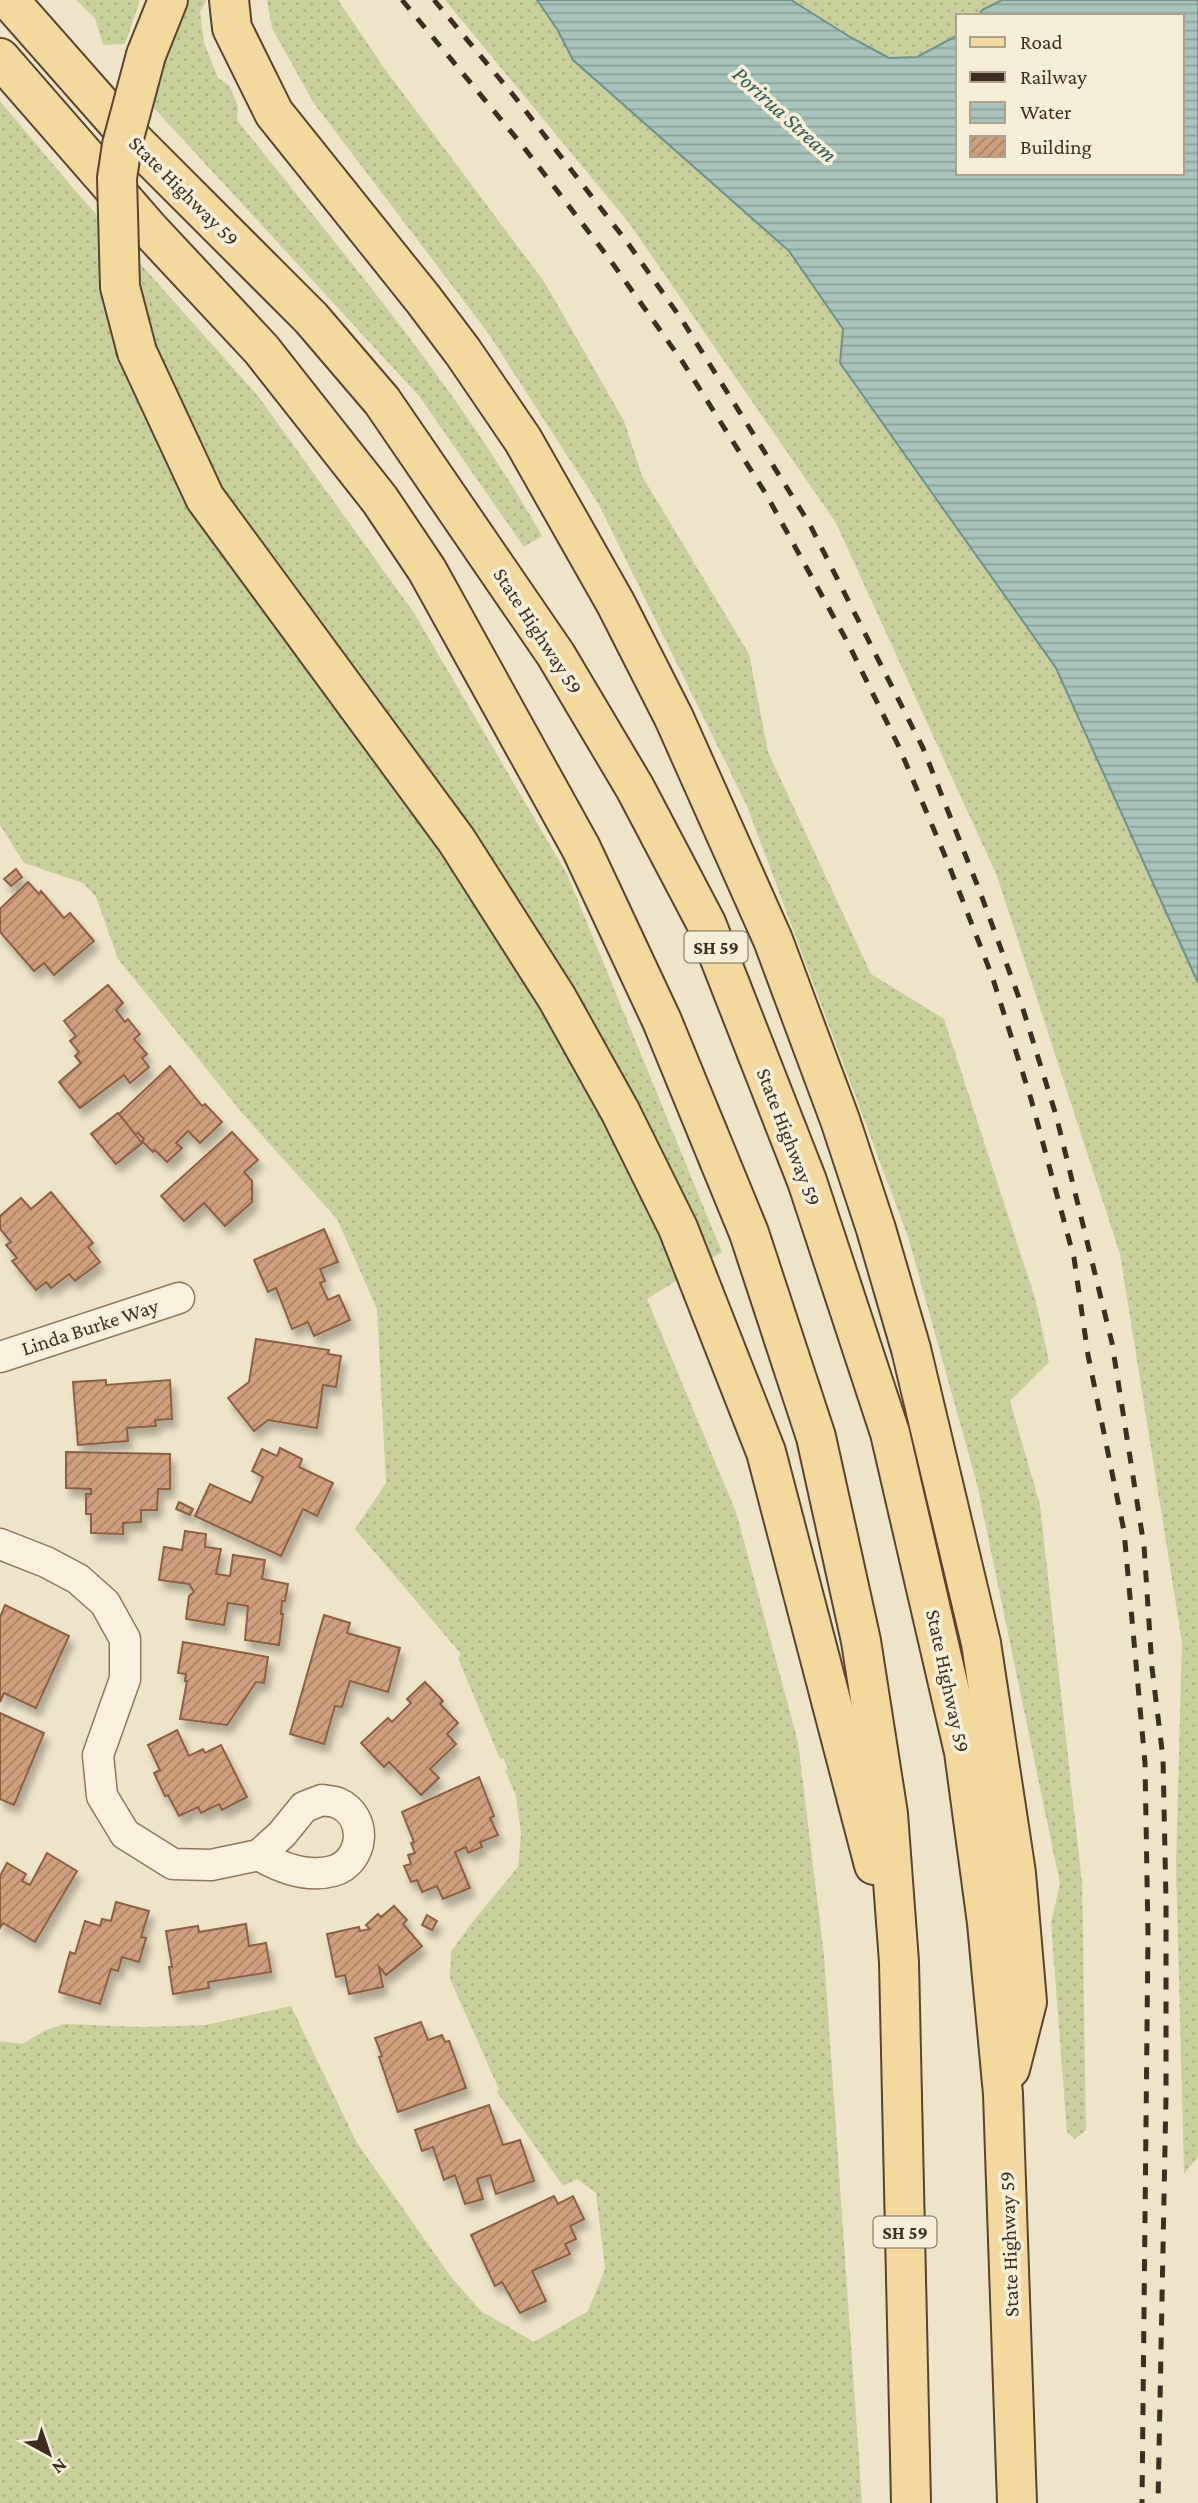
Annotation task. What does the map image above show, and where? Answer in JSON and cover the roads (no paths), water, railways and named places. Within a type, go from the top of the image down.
[{"type":"main road","name":"State Highway 59","points":[[9,0],[128,135],[310,318],[382,401],[556,655],[635,788],[706,923],[807,1181],[890,1433],[964,1752],[987,1923],[1003,2095],[1017,2503]]},
{"type":"main road","points":[[168,0],[146,55],[121,145],[117,178],[120,287],[137,352],[205,498],[457,841],[557,999],[620,1111],[678,1228],[766,1452],[899,1962]]},
{"type":"main road","points":[[229,0],[232,28],[274,113],[397,265],[463,352],[523,440],[617,604],[674,718],[773,940],[876,1229],[911,1349],[981,1643],[1016,1873],[1027,2002],[1003,2095]]},
{"type":"main road","name":"SH 59","points":[[0,58],[149,229],[261,349],[380,500],[427,570],[581,848],[662,1021],[749,1233],[816,1437],[861,1642],[888,1814],[899,1962],[911,2503]]},
{"type":"street","name":"Linda Burke Way","points":[[0,1357],[179,1298]]},
{"type":"street","points":[[0,1544],[46,1562],[78,1579],[105,1603],[125,1639],[125,1679],[98,1755],[102,1796],[125,1834],[173,1864],[211,1865],[259,1855]]},
{"type":"water","name":"Porirua Stream","points":[[537,0],[791,0],[889,58],[917,57],[956,36],[956,175],[1184,175],[1184,14],[980,14],[982,10],[1002,0],[1198,0],[1198,983],[1056,668],[840,363],[843,329],[789,251],[573,60],[557,29]]},
{"type":"railway","points":[[402,0],[522,145],[608,257],[682,361],[766,494],[848,643],[899,747],[992,976],[1031,1099],[1074,1258],[1088,1355],[1124,1531],[1145,1763],[1148,1935],[1142,2503]]},
{"type":"railway","points":[[434,0],[514,96],[627,242],[682,320],[809,523],[923,748],[1022,1006],[1056,1115],[1112,1343],[1144,1546],[1152,1668],[1163,1758],[1166,2096],[1158,2503]]}]
